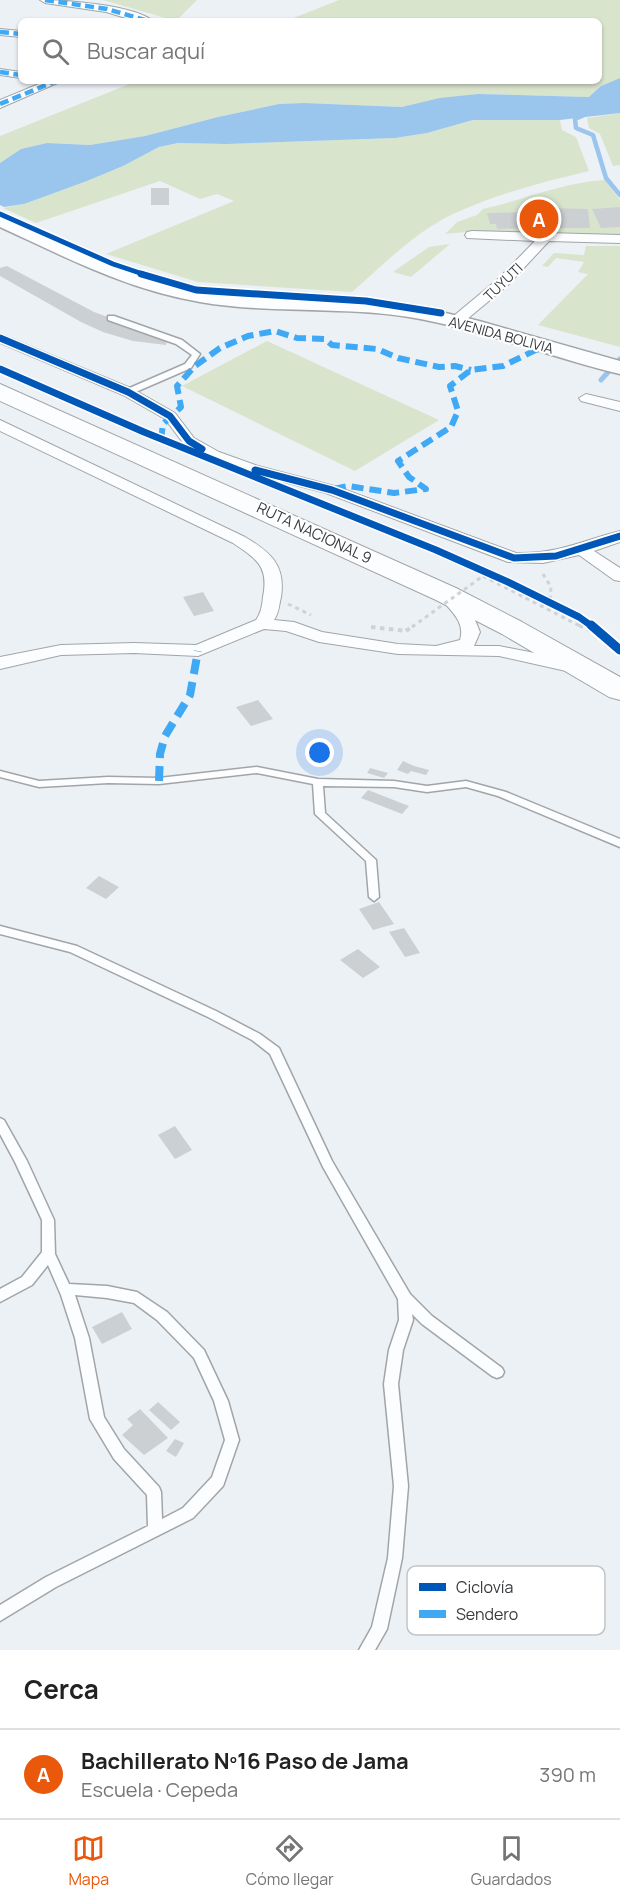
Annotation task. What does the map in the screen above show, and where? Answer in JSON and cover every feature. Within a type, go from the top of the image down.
[{"type":"highway","name":"RUTA NACIONAL 9","points":[[0,380],[448,576],[620,667]]},
{"type":"highway","name":"RUTA NACIONAL 9","points":[[0,392],[446,594],[512,628],[620,690]]},
{"type":"street","points":[[45,0],[107,9],[138,18]]},
{"type":"street","points":[[0,32],[18,34]]},
{"type":"street","points":[[0,72],[18,75]]},
{"type":"street","points":[[0,104],[45,84]]},
{"type":"street","name":"AVENIDA BOLIVIA","points":[[0,220],[127,276],[179,293],[258,302],[383,307],[455,322],[620,368]]},
{"type":"street","points":[[472,235],[620,239]]},
{"type":"street","name":"TUYUTI","points":[[455,322],[485,301],[545,237]]},
{"type":"street","points":[[0,338],[128,392],[171,416],[189,441],[214,455],[252,469],[332,490],[514,558],[539,560],[582,550],[620,536]]},
{"type":"street","points":[[586,398],[620,407]]},
{"type":"street","points":[[0,425],[238,540],[258,552],[272,571],[275,580],[269,614],[262,624]]},
{"type":"street","points":[[582,550],[620,576]]},
{"type":"street","points":[[436,651],[467,643],[471,632],[465,614],[446,594]]},
{"type":"street","points":[[0,663],[61,650],[134,648],[198,651],[262,624],[288,626],[319,637],[359,644],[436,651],[499,651],[581,668]]},
{"type":"lane","points":[[49,0],[58,0]]},
{"type":"lane","points":[[92,0],[96,5],[107,9]]},
{"type":"lane","points":[[111,318],[179,342],[196,354],[188,366],[128,392]]},
{"type":"lane","points":[[0,774],[39,784],[108,780],[159,781],[257,770],[318,783],[394,784],[427,789],[466,784],[502,794],[620,843]]},
{"type":"lane","points":[[318,783],[320,814],[370,860],[374,897]]},
{"type":"lane","points":[[0,930],[73,949],[212,1014],[256,1037],[275,1051],[327,1163],[405,1298],[428,1320],[497,1372]]},
{"type":"lane","points":[[0,1123],[21,1161],[48,1220],[49,1254],[65,1289],[82,1338],[97,1419],[119,1454],[154,1492],[155,1530]]},
{"type":"lane","points":[[0,1296],[27,1281],[49,1254]]},
{"type":"lane","points":[[0,1614],[51,1582],[188,1513],[218,1481],[232,1440],[220,1401],[198,1354],[162,1316],[137,1298],[107,1292],[65,1289]]},
{"type":"lane","points":[[367,1650],[379,1629],[395,1558],[401,1486],[391,1384],[396,1350],[406,1320],[405,1298]]},
{"type":"path","points":[[539,560],[542,573],[551,583],[553,594],[550,602]]},
{"type":"path","points":[[481,572],[550,602],[598,630]]},
{"type":"path","points":[[481,572],[591,631],[598,630]]},
{"type":"path","points":[[406,631],[481,572]]},
{"type":"path","points":[[272,597],[314,616]]},
{"type":"green space","points":[[103,0],[197,0],[179,18],[166,18]]},
{"type":"green space","points":[[339,0],[620,0],[620,78],[601,86],[590,97],[478,94],[402,107],[279,104],[145,136],[90,145],[47,143],[21,149],[0,163],[0,136],[130,84],[602,84],[602,18],[294,18]]},
{"type":"green space","points":[[620,113],[620,165],[613,166],[600,134],[589,128],[587,118]]},
{"type":"green space","points":[[473,120],[560,120],[562,130],[576,137],[589,171],[503,195],[439,221],[413,239],[352,292],[198,282],[106,254],[234,201],[217,194],[200,199],[160,181],[36,223],[3,208],[24,204],[87,181],[123,166],[159,147],[178,143],[227,144],[395,138],[427,133]]},
{"type":"green space","points":[[605,180],[620,200],[620,235],[477,231],[445,234],[457,222],[477,215],[483,209],[574,184]]},
{"type":"green space","points":[[450,244],[411,277],[393,272],[429,247]]},
{"type":"green space","points":[[586,246],[620,246],[620,347],[538,325],[588,274],[578,272],[584,262],[556,258],[548,267],[542,266],[554,253],[584,255]]},
{"type":"green space","points":[[267,341],[439,420],[355,471],[182,386]]},
{"type":"water","points":[[620,78],[620,113],[560,120],[473,120],[427,133],[395,138],[227,144],[178,143],[159,147],[123,166],[24,204],[4,207],[0,205],[0,163],[21,149],[47,143],[90,145],[145,136],[279,104],[402,107],[440,98],[478,94],[589,97],[601,86]]},
{"type":"building","points":[[151,188],[169,188],[169,205],[151,205]]},
{"type":"building","points":[[527,207],[551,208],[552,213],[532,212],[534,218],[555,218],[554,208],[588,209],[590,228],[533,228],[532,223],[527,223],[528,228],[497,229],[496,224],[490,224],[487,213],[527,212]]},
{"type":"building","points":[[620,207],[620,227],[601,228],[592,209]]},
{"type":"building","points":[[7,266],[94,312],[167,339],[166,345],[133,341],[103,332],[81,322],[0,276],[0,268]]},
{"type":"building","points":[[203,592],[214,611],[194,616],[183,597]]},
{"type":"building","points":[[258,700],[273,719],[251,726],[236,707]]},
{"type":"building","points":[[403,761],[429,770],[426,775],[411,771],[408,774],[397,770]]},
{"type":"building","points":[[370,768],[388,773],[384,778],[367,773]]},
{"type":"building","points":[[368,790],[409,806],[402,814],[361,798]]},
{"type":"building","points":[[99,876],[119,887],[106,899],[86,888]]},
{"type":"building","points":[[379,902],[394,924],[373,930],[359,909]]},
{"type":"building","points":[[404,928],[420,953],[405,957],[389,932]]},
{"type":"building","points":[[358,949],[380,967],[363,978],[340,960]]},
{"type":"building","points":[[175,1126],[192,1150],[175,1159],[158,1135]]},
{"type":"building","points":[[122,1312],[132,1329],[102,1344],[92,1327]]},
{"type":"building","points":[[158,1402],[180,1422],[171,1430],[149,1410]]},
{"type":"building","points":[[140,1409],[168,1438],[144,1455],[122,1435],[133,1425],[127,1419]]},
{"type":"building","points":[[175,1439],[184,1443],[176,1457],[166,1451]]},
{"type":"waterway","points":[[582,116],[575,119],[576,128],[593,135],[606,178],[620,195]]},
{"type":"waterway","points":[[601,380],[620,359]]},
{"type":"marked path","points":[[45,0],[107,9],[138,18]]},
{"type":"marked path","points":[[0,32],[18,34]]},
{"type":"marked path","points":[[0,72],[18,75]]},
{"type":"marked path","points":[[0,104],[49,84]]},
{"type":"marked path","points":[[161,440],[163,424],[181,407],[177,386],[185,376],[207,356],[220,348],[262,332],[278,331],[297,338],[325,339],[332,345],[377,349],[398,358],[439,367],[455,366],[471,370]]},
{"type":"marked path","points":[[334,489],[348,486],[394,493],[426,489],[409,477],[398,461],[451,427],[458,411],[450,386],[471,370],[503,366],[544,346]]},
{"type":"marked path","points":[[159,781],[160,754],[165,736],[190,695],[198,651]]},
{"type":"cycle path","points":[[0,214],[113,264],[196,290],[366,301],[441,313]]},
{"type":"cycle path","points":[[0,338],[128,392],[170,416],[189,441],[202,449]]},
{"type":"cycle path","points":[[0,369],[71,402],[436,550],[508,582],[579,617],[620,650]]},
{"type":"cycle path","points":[[255,470],[332,490],[514,558],[556,556],[620,536]]},
{"type":"place","name":"Bachillerato Nº16 Paso de Jama","points":[[539,219]]}]
